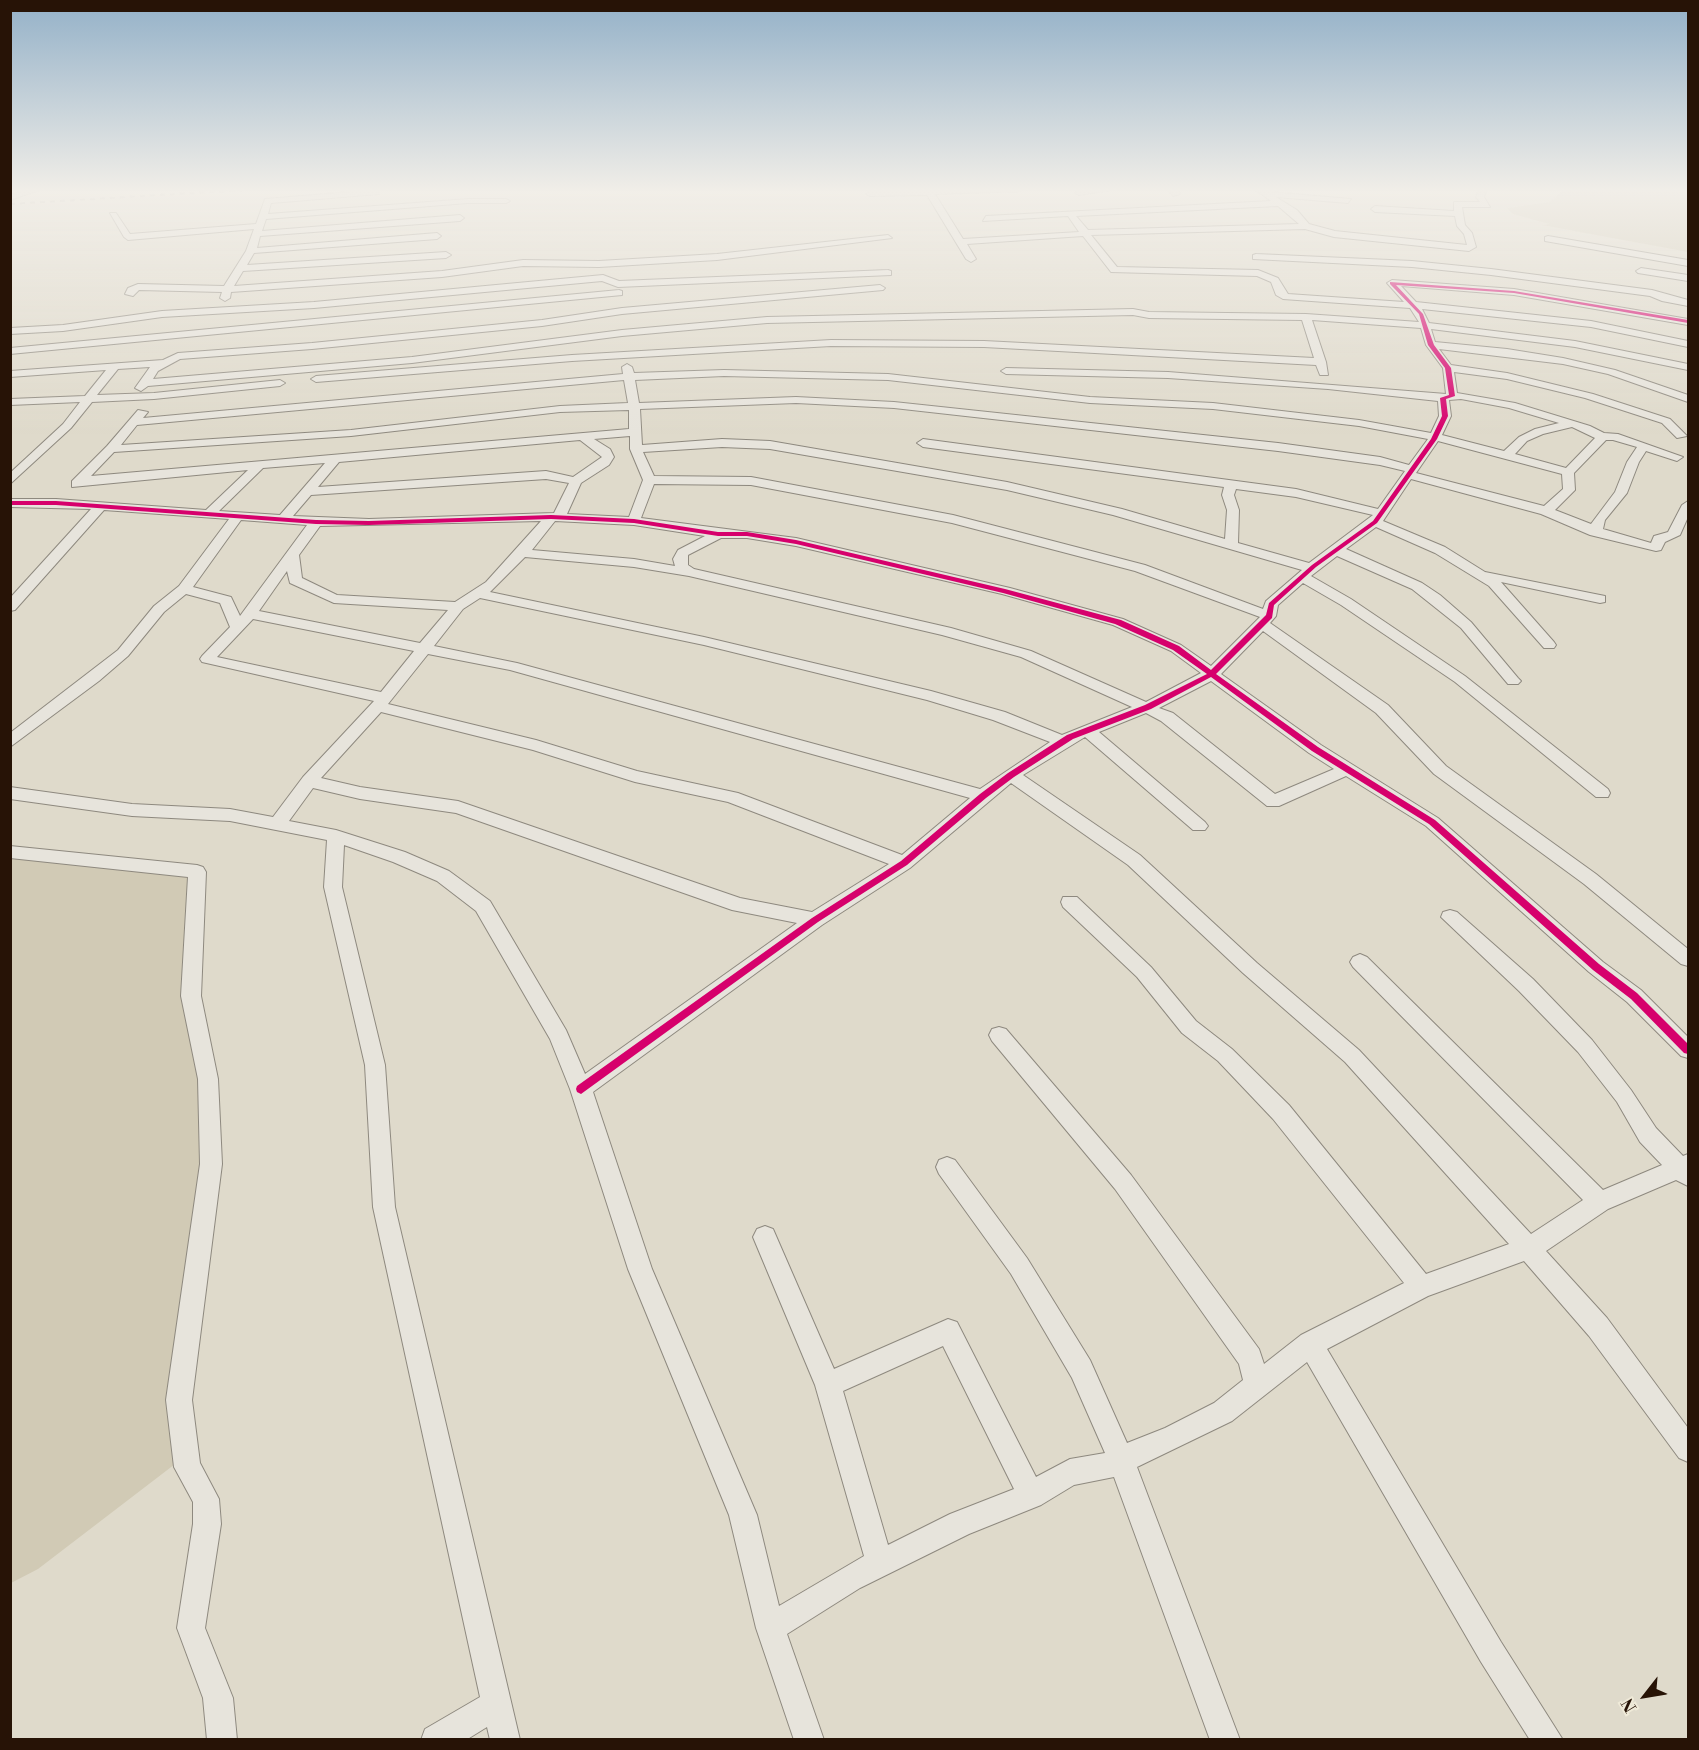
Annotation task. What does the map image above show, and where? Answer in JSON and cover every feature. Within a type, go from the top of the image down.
[{"type":"street","points":[[222,311],[227,289],[238,271]]},
{"type":"street","points":[[130,294],[131,290],[138,287],[227,289],[467,271]]},
{"type":"street","points":[[1146,271],[1258,273],[1275,280],[1281,295],[1286,297],[1456,308],[1591,324],[1689,344]]},
{"type":"street","points":[[1478,271],[1652,293],[1665,299],[1689,303]]},
{"type":"street","points":[[1645,271],[1689,278]]},
{"type":"street","points":[[10,351],[186,335],[619,289],[888,273]]},
{"type":"street","points":[[10,331],[47,330],[162,314],[222,311],[603,278],[619,289],[624,356],[634,405],[636,449],[649,480],[634,521]]},
{"type":"street","points":[[581,1089],[815,920],[904,863],[1011,775],[1087,730],[1148,707],[1212,674],[1265,619],[1271,604],[1378,518],[1434,439],[1444,416],[1447,398],[1448,368],[1431,345],[1420,314],[1391,284],[1514,292],[1689,322]]},
{"type":"street","points":[[137,396],[154,369],[178,356],[312,346],[532,324],[622,311],[880,288]]},
{"type":"street","points":[[144,382],[412,360],[622,333],[767,320],[1133,312],[1149,315],[1221,317],[1306,316],[1425,326],[1575,344],[1689,367]]},
{"type":"street","points":[[1306,316],[1328,386]]},
{"type":"street","points":[[178,356],[186,335]]},
{"type":"street","points":[[12,403],[90,397],[154,396],[335,377],[808,344],[890,343],[1068,348],[1321,362]]},
{"type":"street","points":[[1431,345],[1507,352],[1563,361],[1611,372],[1689,399]]},
{"type":"street","points":[[10,374],[162,363]]},
{"type":"street","points":[[10,480],[67,426],[114,367]]},
{"type":"street","points":[[1006,371],[1168,375],[1328,386],[1447,398],[1461,396],[1511,405],[1602,436],[1614,436],[1683,460],[1685,435],[1677,414],[1507,376],[1448,368]]},
{"type":"street","points":[[135,422],[629,377],[724,373],[931,380],[1090,400],[1213,406],[1328,418],[1387,427],[1568,472]]},
{"type":"street","points":[[56,503],[111,449],[154,396]]},
{"type":"street","points":[[111,449],[351,433],[528,413],[634,405],[796,400],[894,405],[1278,447],[1380,461],[1546,512],[1595,532],[1656,547],[1659,539],[1673,535],[1689,505]]},
{"type":"street","points":[[1507,455],[1523,439],[1539,430],[1549,419]]},
{"type":"street","points":[[1539,430],[1571,424]]},
{"type":"street","points":[[79,482],[634,432]]},
{"type":"street","points":[[308,491],[546,475],[575,481],[605,462],[608,457],[606,452],[581,436]]},
{"type":"street","points":[[1568,472],[1578,465],[1602,436]]},
{"type":"street","points":[[636,449],[722,443],[770,445],[1044,493],[1231,543],[1307,573],[1509,716],[1602,793]]},
{"type":"street","points":[[923,443],[1315,496],[1378,518],[1440,550],[1494,583],[1510,598],[1549,645]]},
{"type":"street","points":[[1595,532],[1599,519],[1621,493],[1632,470],[1633,462],[1643,447]]},
{"type":"street","points":[[282,521],[334,460]]},
{"type":"street","points":[[209,514],[258,467]]},
{"type":"street","points":[[1546,512],[1569,490],[1568,472]]},
{"type":"street","points":[[649,480],[751,482],[963,521],[1140,568],[1265,619],[1382,709],[1440,770],[1590,879],[1689,959]]},
{"type":"street","points":[[278,823],[309,781],[381,702],[458,606],[480,594],[555,517],[574,489],[575,481]]},
{"type":"street","points":[[1231,485],[1228,495],[1233,510],[1231,543]]},
{"type":"street","points":[[12,505],[56,503],[316,522],[369,523],[555,517],[634,521],[718,534],[747,534],[796,542],[1052,603],[1148,634],[1176,648],[1315,748],[1391,794],[1454,840],[1596,967],[1634,996],[1689,1050]]},
{"type":"street","points":[[10,607],[101,506]]},
{"type":"street","points":[[10,741],[123,653],[159,609],[184,589],[237,518]]},
{"type":"street","points":[[316,522],[250,614],[208,656],[209,661],[258,669],[381,702],[417,718],[536,745],[635,776],[732,797],[904,863]]},
{"type":"street","points":[[689,572],[682,567],[680,559],[683,553],[718,534]]},
{"type":"street","points":[[1338,550],[1417,586],[1435,598],[1466,625],[1513,681]]},
{"type":"street","points":[[522,553],[634,563],[689,572],[946,631],[1026,654],[1167,717],[1273,802],[1348,769]]},
{"type":"street","points":[[293,555],[295,580],[334,599],[458,606]]},
{"type":"street","points":[[1465,565],[1483,574],[1600,598]]},
{"type":"street","points":[[184,589],[226,600],[237,627]]},
{"type":"street","points":[[480,594],[704,641],[931,696],[999,716],[1064,742]]},
{"type":"street","points":[[250,614],[512,666],[983,796]]},
{"type":"street","points":[[1087,730],[1199,826]]},
{"type":"street","points":[[1011,775],[1134,860],[1250,968],[1352,1056],[1598,1327],[1689,1449]]},
{"type":"street","points":[[309,781],[360,793],[458,807],[613,863],[739,905],[815,920]]},
{"type":"street","points":[[10,794],[132,810],[230,815],[336,836],[399,856],[443,876],[483,906],[559,1036],[581,1089],[639,1269],[743,1515],[770,1628],[809,1740]]},
{"type":"street","points":[[336,836],[333,887],[375,1065],[384,1207],[505,1740]]},
{"type":"street","points":[[10,852],[197,872],[191,996],[208,1079],[211,1164],[178,1400],[186,1467],[206,1499],[207,1524],[191,1628],[218,1698],[222,1740]]},
{"type":"street","points":[[1070,902],[1144,972],[1189,1027],[1225,1054],[1281,1112],[1422,1287]]},
{"type":"street","points":[[770,1628],[850,1578],[960,1524],[1031,1495],[1070,1472],[1120,1463],[1138,1451],[1171,1439],[1223,1412],[1310,1344],[1422,1287],[1528,1249],[1600,1202],[1685,1171],[1648,1135],[1624,1096],[1585,1046],[1526,984],[1450,917]]},
{"type":"street","points":[[1360,962],[1503,1102],[1600,1202]]},
{"type":"street","points":[[999,1035],[1123,1182],[1250,1358],[1258,1386]]},
{"type":"street","points":[[947,1167],[1019,1266],[1081,1369],[1108,1426],[1225,1740]]},
{"type":"street","points":[[765,1237],[828,1385],[880,1564]]},
{"type":"street","points":[[828,1385],[948,1332],[1031,1495]]},
{"type":"street","points":[[1310,1344],[1485,1641],[1548,1740]]},
{"type":"street","points":[[436,1740],[497,1704]]},
{"type":"shaded area","points":[[11,851],[195,873],[198,1009],[215,1188],[183,1415],[196,1448],[38,1569],[11,1583]]},
{"type":"cycle path","points":[[581,1089],[815,920],[904,863],[1011,775],[1070,737],[1148,707],[1212,674],[1269,616],[1271,604],[1314,566],[1375,522],[1434,439],[1445,416],[1443,398],[1452,396],[1448,368],[1431,345],[1421,314],[1392,283],[1514,292],[1688,322]]},
{"type":"cycle path","points":[[10,503],[56,503],[316,522],[369,523],[551,517],[634,521],[718,534],[747,534],[796,542],[1005,591],[1118,622],[1176,648],[1315,749],[1432,822],[1596,967],[1634,996],[1688,1050]]}]
